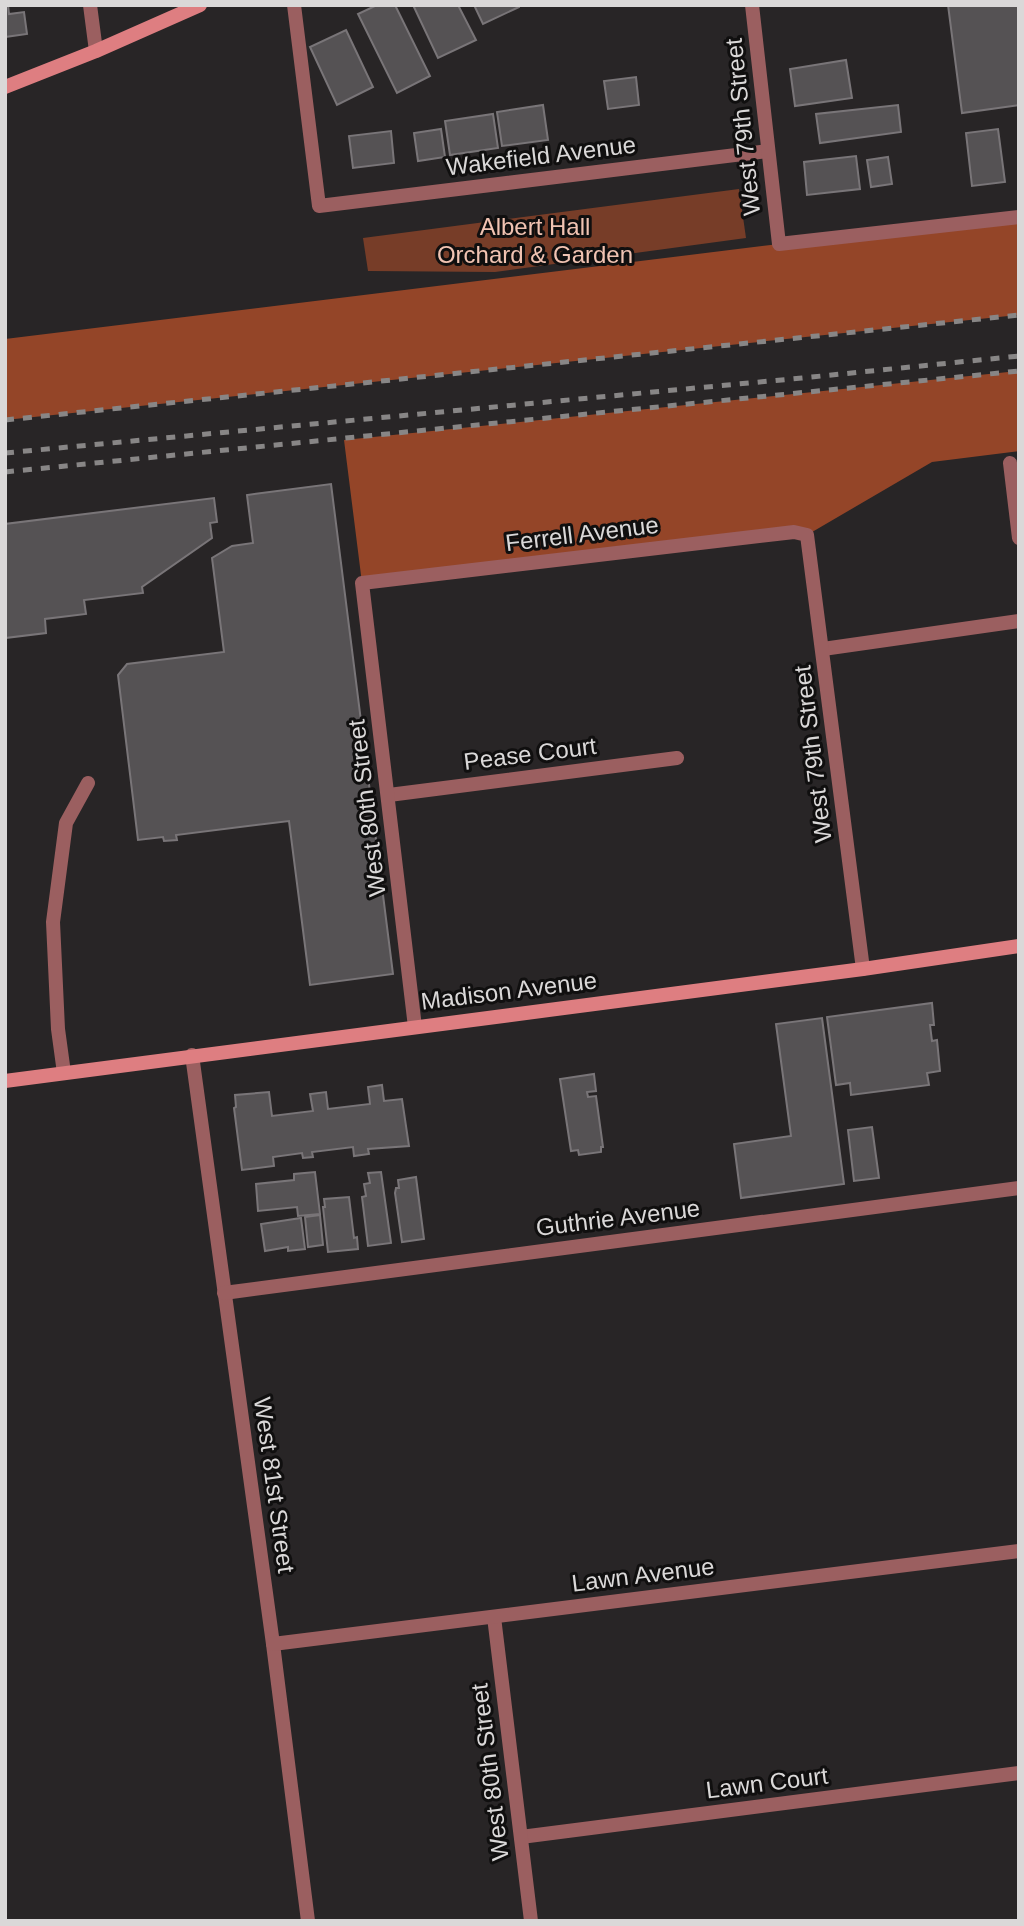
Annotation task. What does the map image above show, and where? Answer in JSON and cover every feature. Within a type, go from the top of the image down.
[{"type":"street","points":[[90,5],[96,51]]},
{"type":"street","points":[[5,87],[200,5]]},
{"type":"street","name":"Wakefield Avenue","points":[[294,5],[319,206],[768,151]]},
{"type":"street","name":"West 79th Street","points":[[752,5],[779,244],[1019,217]]},
{"type":"street","points":[[1010,463],[1019,538]]},
{"type":"street","name":"Ferrell Avenue","points":[[362,583],[794,532],[807,535]]},
{"type":"street","name":"West 79th Street","points":[[807,535],[863,969]]},
{"type":"street","name":"West 80th Street","points":[[362,583],[415,1027]]},
{"type":"street","points":[[823,649],[1019,621]]},
{"type":"street","name":"Pease Court","points":[[389,795],[677,758]]},
{"type":"street","points":[[64,1073],[58,1028],[52,922],[66,823],[88,783]]},
{"type":"street","name":"Madison Avenue","points":[[5,1081],[863,969],[1019,946]]},
{"type":"street","name":"West 81st Street","points":[[192,1055],[308,1921]]},
{"type":"street","name":"Guthrie Avenue","points":[[224,1293],[1019,1188]]},
{"type":"street","name":"Lawn Avenue","points":[[273,1644],[1019,1551]]},
{"type":"street","name":"West 80th Street","points":[[494,1617],[531,1921]]},
{"type":"street","name":"Lawn Court","points":[[521,1837],[1019,1773]]},
{"type":"green space","name":"Albert Hall Orchard & Garden","points":[[739,189],[746,238],[495,272],[368,271],[363,238]]},
{"type":"shaded area","points":[[1019,217],[1019,315],[5,420],[5,339]]},
{"type":"shaded area","points":[[1019,371],[1019,451],[932,462],[807,535],[362,583],[344,440]]},
{"type":"building","points":[[5,5],[8,5],[9,14],[24,12],[27,34],[5,37]]},
{"type":"building","points":[[377,5],[395,5],[430,76],[397,93],[358,14]]},
{"type":"building","points":[[413,5],[458,5],[476,40],[438,58]]},
{"type":"building","points":[[474,5],[519,5],[519,7],[483,24]]},
{"type":"building","points":[[948,5],[1019,5],[1019,105],[962,113]]},
{"type":"building","points":[[346,30],[373,87],[337,105],[310,47]]},
{"type":"building","points":[[846,60],[852,98],[795,106],[790,69]]},
{"type":"building","points":[[636,77],[639,105],[608,109],[604,81]]},
{"type":"building","points":[[543,105],[548,140],[502,146],[497,112]]},
{"type":"building","points":[[898,105],[901,132],[820,143],[816,114]]},
{"type":"building","points":[[493,114],[498,148],[450,155],[445,121]]},
{"type":"building","points":[[441,129],[445,157],[418,161],[414,133]]},
{"type":"building","points":[[998,129],[1005,182],[972,186],[966,133]]},
{"type":"building","points":[[391,131],[394,163],[353,168],[349,136]]},
{"type":"building","points":[[856,156],[860,189],[807,195],[804,162]]},
{"type":"building","points":[[888,157],[892,184],[871,187],[867,160]]},
{"type":"building","points":[[331,484],[393,974],[310,985],[289,821],[176,835],[177,840],[164,841],[163,837],[138,840],[118,675],[127,664],[224,652],[212,558],[232,546],[253,543],[247,495]]},
{"type":"building","points":[[214,498],[217,522],[210,523],[212,538],[142,587],[143,593],[84,600],[86,614],[45,619],[46,633],[5,638],[5,524]]},
{"type":"building","points":[[932,1003],[934,1025],[930,1025],[932,1041],[937,1040],[940,1071],[927,1073],[929,1085],[851,1095],[850,1083],[836,1085],[827,1017]]},
{"type":"building","points":[[822,1018],[844,1184],[741,1198],[734,1144],[791,1136],[776,1024]]},
{"type":"building","points":[[594,1074],[596,1091],[587,1092],[588,1097],[596,1096],[603,1147],[601,1152],[579,1155],[578,1150],[571,1151],[560,1079]]},
{"type":"building","points":[[382,1085],[384,1101],[402,1099],[409,1146],[368,1149],[369,1154],[354,1156],[353,1147],[312,1152],[313,1157],[303,1158],[302,1153],[273,1157],[274,1166],[242,1170],[234,1108],[235,1095],[269,1092],[272,1116],[313,1111],[310,1094],[326,1092],[328,1109],[370,1104],[368,1087]]},
{"type":"building","points":[[872,1127],[879,1178],[854,1181],[848,1130]]},
{"type":"building","points":[[315,1172],[320,1214],[298,1216],[297,1207],[258,1211],[256,1184],[294,1180],[294,1174]]},
{"type":"building","points":[[381,1172],[391,1243],[368,1246],[362,1197],[366,1196],[364,1184],[370,1183],[368,1173]]},
{"type":"building","points":[[416,1177],[424,1239],[402,1242],[396,1188],[399,1188],[398,1180]]},
{"type":"building","points":[[349,1197],[358,1249],[328,1252],[324,1199]]},
{"type":"building","points":[[320,1215],[323,1245],[308,1247],[305,1217]]},
{"type":"building","points":[[301,1218],[305,1249],[288,1251],[288,1247],[265,1251],[261,1224]]},
{"type":"railway","points":[[5,420],[1019,315]]},
{"type":"railway","points":[[5,453],[1019,356]]},
{"type":"railway","points":[[5,472],[1019,371]]}]
